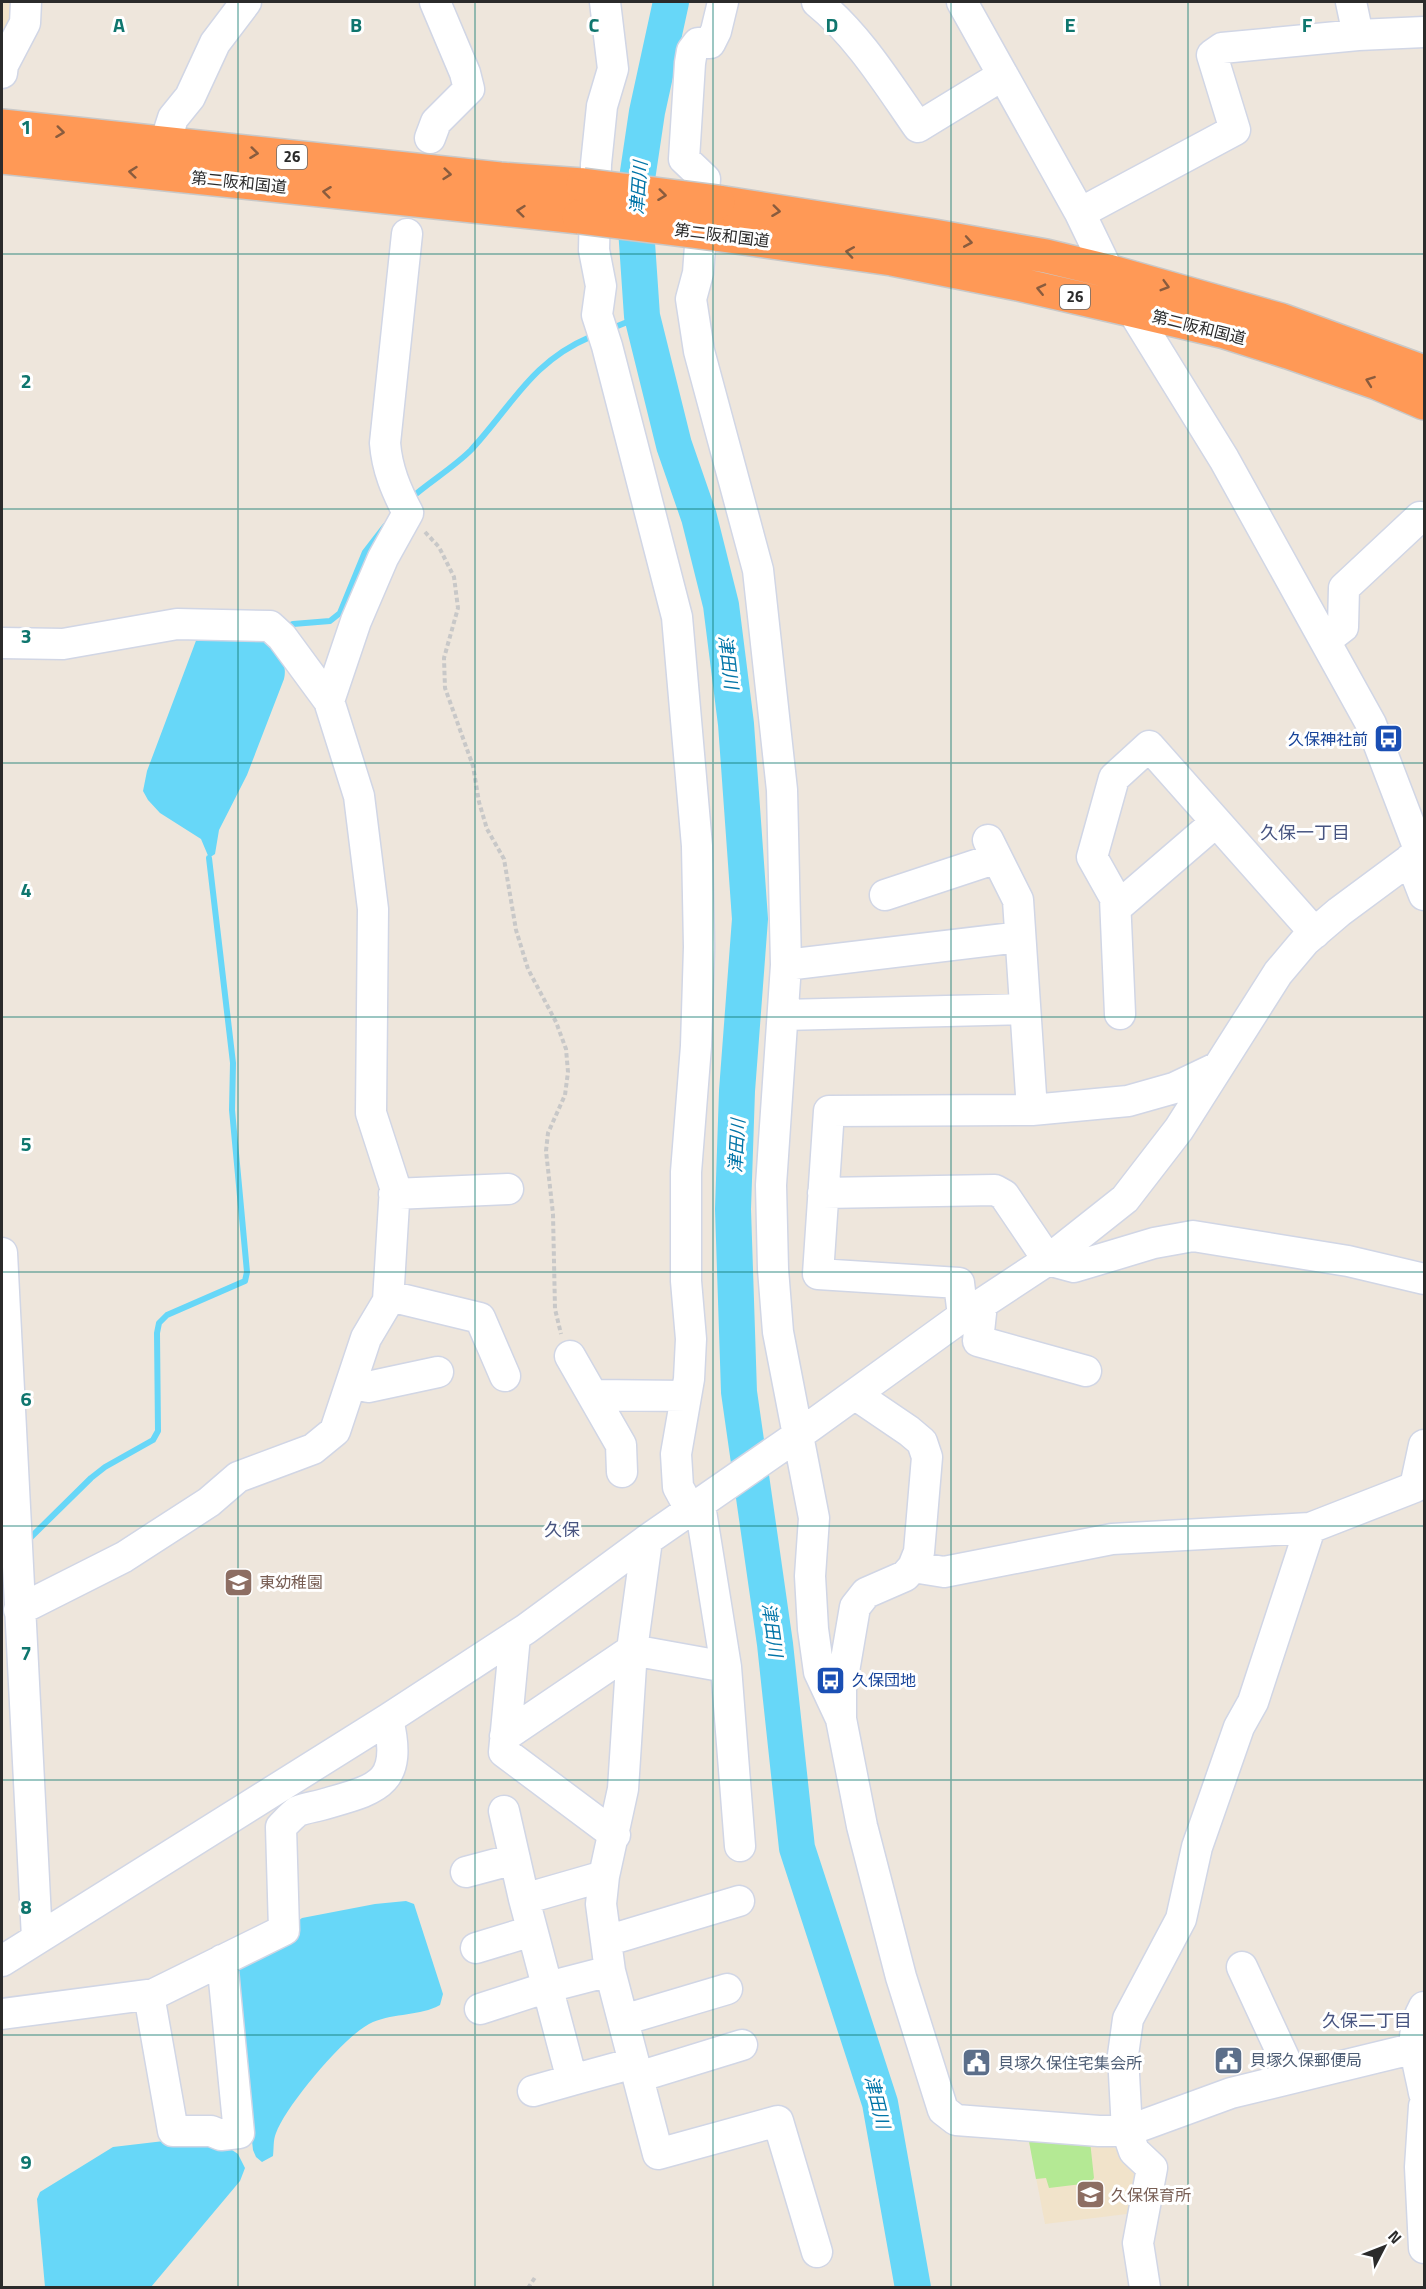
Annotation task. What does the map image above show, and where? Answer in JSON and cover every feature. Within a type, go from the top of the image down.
[{"type":"highway","name":"第二阪和国道","points":[[2,126],[500,179],[715,234],[891,259],[1131,309],[1225,332],[1267,345],[1377,383],[1425,403]]},
{"type":"highway","name":"第二阪和国道","points":[[2,157],[581,201],[718,202],[1046,256],[1108,271],[1281,320],[1425,372]]},
{"type":"street","points":[[2,67],[25,23],[26,2]]},
{"type":"street","points":[[165,143],[173,118],[190,97],[215,43],[246,2]]},
{"type":"street","points":[[430,138],[436,122],[469,89],[465,73],[435,2]]},
{"type":"street","points":[[605,2],[613,69],[602,106],[596,164],[594,250],[602,286],[597,315],[677,617],[697,846],[699,947],[696,1046],[686,1172],[686,1281],[691,1339],[686,1396],[676,1454],[678,1487],[695,1508],[726,1667],[740,1846]]},
{"type":"street","points":[[723,2],[716,31],[710,43],[698,43],[692,51],[690,63],[684,159],[705,179],[698,273],[691,299],[699,351],[758,570],[782,790],[786,965],[771,1185],[773,1269],[778,1332],[814,1518],[810,1576],[819,1672],[841,1719]]},
{"type":"street","points":[[817,2],[829,11],[880,72],[918,127],[1003,75]]},
{"type":"street","points":[[962,2],[1080,213],[1108,271],[1224,459],[1371,724],[1418,853],[1425,895]]},
{"type":"street","points":[[1351,2],[1358,35]]},
{"type":"street","points":[[1080,213],[1235,130],[1212,55],[1222,48],[1358,35],[1425,32]]},
{"type":"street","points":[[329,701],[356,621],[405,507],[386,462],[385,443],[407,234]]},
{"type":"street","points":[[1325,641],[1343,627],[1344,588],[1420,517]]},
{"type":"street","points":[[2,643],[63,644],[177,624],[276,631],[329,701],[359,796],[373,909],[371,1113],[395,1187],[388,1301],[366,1338],[334,1431],[313,1449],[238,1477],[208,1502],[124,1557],[19,1610]]},
{"type":"street","points":[[1120,1014],[1115,898],[1092,857],[1114,778],[1149,746],[1315,933]]},
{"type":"street","points":[[1116,908],[1216,822]]},
{"type":"street","points":[[885,895],[992,849],[1018,900],[1032,1110]]},
{"type":"street","points":[[2,1960],[388,1719],[515,1636],[973,1310],[1048,1260],[1125,1199],[1179,1129],[1278,973],[1315,933],[1418,853]]},
{"type":"street","points":[[786,965],[1020,937]]},
{"type":"street","points":[[783,1014],[1025,1009]]},
{"type":"street","points":[[1086,1371],[978,1341],[973,1310],[959,1283],[818,1274],[829,1111],[1032,1110],[1128,1101],[1174,1088],[1216,1068]]},
{"type":"street","points":[[394,1194],[508,1189]]},
{"type":"street","points":[[823,1193],[995,1190],[1004,1195],[1048,1260],[1074,1267],[1154,1243],[1193,1236],[1348,1261],[1425,1279]]},
{"type":"street","points":[[2,1253],[19,1610],[8,1668],[37,1938]]},
{"type":"street","points":[[389,1296],[480,1318],[505,1376]]},
{"type":"street","points":[[570,1356],[621,1445],[622,1472]]},
{"type":"street","points":[[351,1383],[368,1387],[438,1372]]},
{"type":"street","points":[[593,1395],[686,1396]]},
{"type":"street","points":[[856,1395],[922,1442],[927,1457],[919,1551],[913,1567],[905,1576],[866,1593],[855,1607],[841,1689],[841,1719],[862,1826],[901,1977],[943,2110],[956,2120],[1127,2131],[1231,2093],[1420,2047]]},
{"type":"street","points":[[913,1567],[944,1572],[1112,1539],[1310,1528],[1420,1488],[1425,1445]]},
{"type":"street","points":[[1145,2288],[1138,2243],[1152,2168],[1134,2151],[1127,2131],[1123,2055],[1128,2019],[1182,1919],[1197,1847],[1239,1727],[1253,1702],[1310,1528]]},
{"type":"street","points":[[647,1540],[632,1650],[623,1789],[615,1835],[603,1876],[601,1904],[610,1971],[658,2154],[778,2121],[817,2252]]},
{"type":"street","points":[[515,1636],[504,1752],[615,1835]]},
{"type":"street","points":[[506,1736],[632,1650],[726,1667]]},
{"type":"street","points":[[2,2014],[149,1995],[284,1930],[281,1827],[298,1812],[367,1791],[387,1778],[393,1759],[394,1744],[388,1719]]},
{"type":"street","points":[[504,1811],[532,1931],[572,2080]]},
{"type":"street","points":[[466,1872],[515,1859]]},
{"type":"street","points":[[524,1899],[603,1876]]},
{"type":"street","points":[[606,1941],[739,1901]]},
{"type":"street","points":[[476,1948],[532,1931]]},
{"type":"street","points":[[149,1995],[173,2131],[211,2131],[220,2135],[238,2133],[222,1960]]},
{"type":"street","points":[[1242,1967],[1293,2077]]},
{"type":"street","points":[[480,2009],[548,1987],[610,1971]]},
{"type":"street","points":[[623,2020],[727,1989]]},
{"type":"street","points":[[1425,2007],[1414,2035],[1420,2047],[1425,2092]]},
{"type":"street","points":[[533,2091],[572,2080],[636,2070],[742,2045]]},
{"type":"street","points":[[1425,2106],[1420,2168],[1425,2248]]},
{"type":"path","points":[[405,507],[439,546],[454,577],[458,608],[444,658],[445,688],[473,766],[479,802],[487,829],[504,859],[516,930],[528,969],[556,1022],[566,1050],[568,1072],[565,1095],[548,1133],[546,1151],[553,1214],[555,1309],[561,1335],[570,1356]]},
{"type":"path","points":[[528,2288],[536,2276]]},
{"type":"shaded area","points":[[2,2],[24,2],[2,41]]},
{"type":"shaded area","name":"久保保育所","points":[[1028,2136],[1108,2144],[1131,2158],[1145,2172],[1135,2213],[1045,2224]]},
{"type":"green space","points":[[1028,2136],[1090,2141],[1094,2178],[1090,2183],[1049,2188],[1046,2178],[1036,2179]]},
{"type":"water","points":[[256,634],[282,658],[284,679],[247,775],[219,830],[215,854],[209,858],[201,839],[160,813],[148,800],[143,791],[147,771],[197,638]]},
{"type":"water","points":[[406,1901],[414,1904],[443,1994],[440,2005],[432,2009],[373,2022],[348,2040],[318,2072],[292,2106],[276,2133],[273,2156],[262,2162],[253,2150],[233,1969],[302,1918],[375,1904]]},
{"type":"water","points":[[164,2141],[226,2146],[238,2154],[245,2168],[240,2181],[151,2287],[45,2287],[37,2199],[40,2192],[113,2147]]},
{"type":"waterway","name":"津田川","points":[[671,2],[647,112],[634,199],[642,316],[674,445],[699,517],[721,605],[736,724],[750,919],[737,1091],[733,1209],[739,1392],[775,1644],[797,1848],[880,2103],[913,2288]]},
{"type":"waterway","points":[[615,327],[642,316]]},
{"type":"waterway","points":[[410,499],[471,450],[537,372],[570,347],[590,337]]},
{"type":"waterway","points":[[285,628],[293,624],[330,621],[340,613],[365,552],[385,526]]},
{"type":"waterway","points":[[26,1542],[91,1478],[105,1467],[153,1440],[158,1431],[157,1333],[159,1323],[167,1315],[245,1281],[247,1272],[232,1110],[233,1063],[209,858]]},
{"type":"place","name":"久保神社前","points":[[1389,739]]},
{"type":"place","name":"東幼稚園","points":[[238,1582]]},
{"type":"place","name":"久保団地","points":[[831,1680]]},
{"type":"place","name":"貝塚久保郵便局","points":[[1229,2060]]},
{"type":"place","name":"貝塚久保住宅集会所","points":[[977,2063]]},
{"type":"place","name":"久保保育所","points":[[1090,2195]]},
{"type":"district","name":"久保一丁目","points":[[1305,833]]},
{"type":"district","name":"久保","points":[[562,1530]]},
{"type":"district","name":"久保二丁目","points":[[1367,2021]]}]
